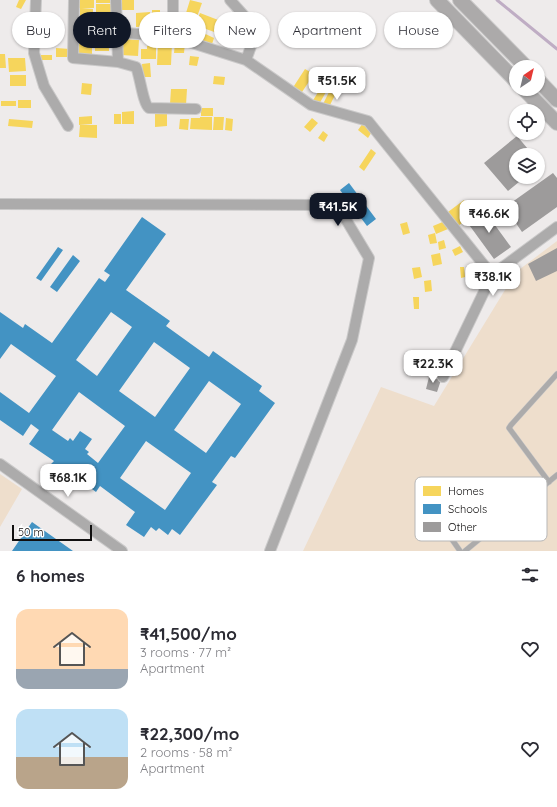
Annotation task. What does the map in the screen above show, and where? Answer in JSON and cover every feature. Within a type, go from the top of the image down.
[{"type":"main road","points":[[437,0],[509,74]]},
{"type":"main road","points":[[460,0],[519,60]]},
{"type":"main road","points":[[545,87],[557,100]]},
{"type":"main road","points":[[531,96],[557,123]]},
{"type":"street","points":[[36,0],[34,54],[44,86],[68,126]]},
{"type":"street","points":[[74,0],[72,58],[118,62],[136,67],[142,83],[146,107],[196,109]]},
{"type":"street","points":[[116,0],[116,12]]},
{"type":"street","points":[[173,0],[173,12]]},
{"type":"street","points":[[230,0],[257,30],[246,60]]},
{"type":"street","points":[[206,47],[246,60],[312,105],[368,121],[492,275]]},
{"type":"street","points":[[117,48],[118,62]]},
{"type":"street","points":[[0,204],[327,204],[345,218],[369,258],[352,340],[270,551]]},
{"type":"street","points":[[443,377],[492,275],[557,227]]},
{"type":"street","points":[[0,464],[122,551]]},
{"type":"lane","points":[[545,477],[510,428],[511,425],[557,374]]},
{"type":"lane","points":[[547,479],[549,482],[557,475]]},
{"type":"lane","points":[[453,541],[460,551]]},
{"type":"lane","points":[[465,551],[477,541]]},
{"type":"shaded area","points":[[557,241],[557,551],[303,551],[381,387],[434,406],[516,272]]},
{"type":"shaded area","points":[[0,474],[22,489],[0,527]]},
{"type":"building: Homes","points":[[19,0],[26,0],[21,9],[16,7]]},
{"type":"building: Homes","points":[[77,0],[94,0],[94,8],[82,8],[93,9],[93,12],[80,12],[80,8],[77,8]]},
{"type":"building: Homes","points":[[96,0],[115,0],[115,3],[96,3]]},
{"type":"building: Homes","points":[[122,0],[134,0],[134,10],[122,10]]},
{"type":"building: Homes","points":[[190,0],[202,3],[199,12],[186,12]]},
{"type":"building: Homes","points":[[96,4],[114,4],[114,12],[96,12]]},
{"type":"building: Homes","points":[[152,10],[160,10],[160,12],[152,12]]},
{"type":"building: Homes","points":[[136,13],[139,13],[139,27],[136,27]]},
{"type":"building: Homes","points":[[206,15],[214,18],[214,32],[206,29]]},
{"type":"building: Homes","points":[[206,34],[214,38],[212,44],[206,42]]},
{"type":"building: Homes","points":[[131,40],[139,40],[138,56],[121,55],[122,48],[131,48]]},
{"type":"building: Homes","points":[[56,48],[70,49],[70,57],[56,57]]},
{"type":"building: Homes","points":[[78,48],[92,48],[92,54],[78,54]]},
{"type":"building: Homes","points":[[95,48],[109,48],[109,51],[95,51]]},
{"type":"building: Homes","points":[[156,48],[156,59],[141,59],[141,49]]},
{"type":"building: Homes","points":[[158,48],[172,48],[171,65],[157,65]]},
{"type":"building: Homes","points":[[174,48],[184,48],[184,53],[174,53]]},
{"type":"building: Homes","points":[[0,54],[5,54],[6,68],[0,68]]},
{"type":"building: Homes","points":[[38,55],[52,55],[52,60],[38,60]]},
{"type":"building: Homes","points":[[190,56],[199,57],[197,66],[189,65]]},
{"type":"building: Homes","points":[[8,58],[25,58],[26,71],[9,72]]},
{"type":"building: Homes","points":[[150,63],[151,77],[143,77],[142,64]]},
{"type":"building: Homes","points":[[305,69],[314,74],[300,95],[292,89]]},
{"type":"building: Homes","points":[[10,75],[26,75],[26,86],[10,86]]},
{"type":"building: Homes","points":[[214,76],[225,77],[224,85],[213,84]]},
{"type":"building: Homes","points":[[82,83],[92,84],[91,95],[81,94]]},
{"type":"building: Homes","points":[[171,89],[187,89],[186,105],[170,104]]},
{"type":"building: Homes","points":[[320,89],[326,92],[318,106],[312,102]]},
{"type":"building: Homes","points":[[329,92],[335,95],[329,107],[323,104]]},
{"type":"building: Homes","points":[[18,100],[31,100],[31,108],[18,108]]},
{"type":"building: Homes","points":[[1,101],[16,101],[16,106],[1,106]]},
{"type":"building: Homes","points":[[201,108],[213,108],[213,116],[201,116]]},
{"type":"building: Homes","points":[[134,111],[134,124],[122,124],[122,112]]},
{"type":"building: Homes","points":[[167,111],[167,126],[155,127],[155,112]]},
{"type":"building: Homes","points":[[114,114],[121,114],[121,124],[114,124]]},
{"type":"building: Homes","points":[[92,116],[92,124],[79,125],[79,117]]},
{"type":"building: Homes","points":[[212,117],[212,130],[190,129],[191,118]]},
{"type":"building: Homes","points":[[214,117],[224,117],[223,130],[213,130]]},
{"type":"building: Homes","points":[[226,118],[233,119],[232,131],[225,130]]},
{"type":"building: Homes","points":[[312,118],[318,123],[310,132],[304,127]]},
{"type":"building: Homes","points":[[9,119],[33,121],[32,128],[8,126]]},
{"type":"building: Homes","points":[[180,119],[189,119],[188,130],[179,129]]},
{"type":"building: Homes","points":[[363,123],[373,130],[368,138],[358,130]]},
{"type":"building: Homes","points":[[80,125],[97,125],[97,138],[79,137]]},
{"type":"building: Homes","points":[[323,131],[328,135],[324,142],[318,138]]},
{"type":"building: Homes","points":[[371,149],[376,153],[364,171],[359,167]]},
{"type":"building: Homes","points":[[464,200],[475,214],[458,226],[448,212]]},
{"type":"building: Homes","points":[[445,221],[448,229],[436,234],[433,226]]},
{"type":"building: Homes","points":[[407,222],[410,233],[403,235],[400,224]]},
{"type":"building: Homes","points":[[435,233],[437,243],[430,244],[428,235]]},
{"type":"building: Homes","points":[[444,240],[446,248],[439,250],[438,242]]},
{"type":"building: Homes","points":[[460,246],[463,252],[455,256],[452,250]]},
{"type":"building: Homes","points":[[440,253],[442,264],[433,266],[431,255]]},
{"type":"building: Homes","points":[[420,267],[422,277],[414,279],[412,268]]},
{"type":"building: Homes","points":[[460,267],[464,267],[465,277],[461,278]]},
{"type":"building: Homes","points":[[482,272],[483,277],[471,279],[470,273]]},
{"type":"building: Homes","points":[[431,280],[432,291],[425,292],[424,281]]},
{"type":"building: Homes","points":[[413,297],[419,297],[419,309],[414,309]]},
{"type":"building: Schools","points":[[349,183],[376,219],[367,226],[340,190]]},
{"type":"building: Schools","points":[[142,217],[166,234],[126,290],[170,321],[166,326],[209,357],[213,351],[262,386],[259,391],[275,403],[235,458],[231,456],[212,482],[217,485],[180,535],[172,529],[168,535],[159,528],[156,531],[151,527],[144,537],[126,525],[135,512],[100,486],[96,492],[72,474],[70,477],[51,464],[54,461],[29,444],[39,430],[31,424],[23,436],[0,420],[0,392],[29,413],[56,376],[11,344],[0,359],[0,312],[23,328],[25,324],[52,343],[99,278],[105,282],[110,275],[104,271]],"holes":[[[111,312],[132,327],[97,376],[76,360]],[[154,342],[190,368],[155,417],[119,391]],[[209,381],[241,404],[206,453],[174,430]],[[79,392],[125,426],[98,463],[87,454],[89,452],[85,449],[92,439],[80,431],[73,441],[70,438],[68,441],[52,430]],[[146,441],[191,473],[165,510],[120,478]]]},
{"type":"building: Schools","points":[[58,247],[63,250],[41,281],[36,278]]},
{"type":"building: Schools","points":[[73,255],[80,261],[57,292],[50,287]]},
{"type":"building: Schools","points":[[32,522],[73,551],[12,551]]},
{"type":"building: Other","points":[[512,140],[520,140],[527,148],[509,148],[509,184],[516,184],[508,191],[484,163]]},
{"type":"building: Other","points":[[553,173],[557,178],[557,207],[522,232],[505,207],[537,184],[545,184],[545,179]]},
{"type":"building: Other","points":[[484,210],[511,247],[494,259],[467,222]]},
{"type":"building: Other","points":[[557,248],[557,271],[536,281],[528,264]]},
{"type":"building: Other","points":[[429,377],[441,380],[437,392],[426,389]]},
{"type":"waterway","points":[[497,0],[557,49]]}]
